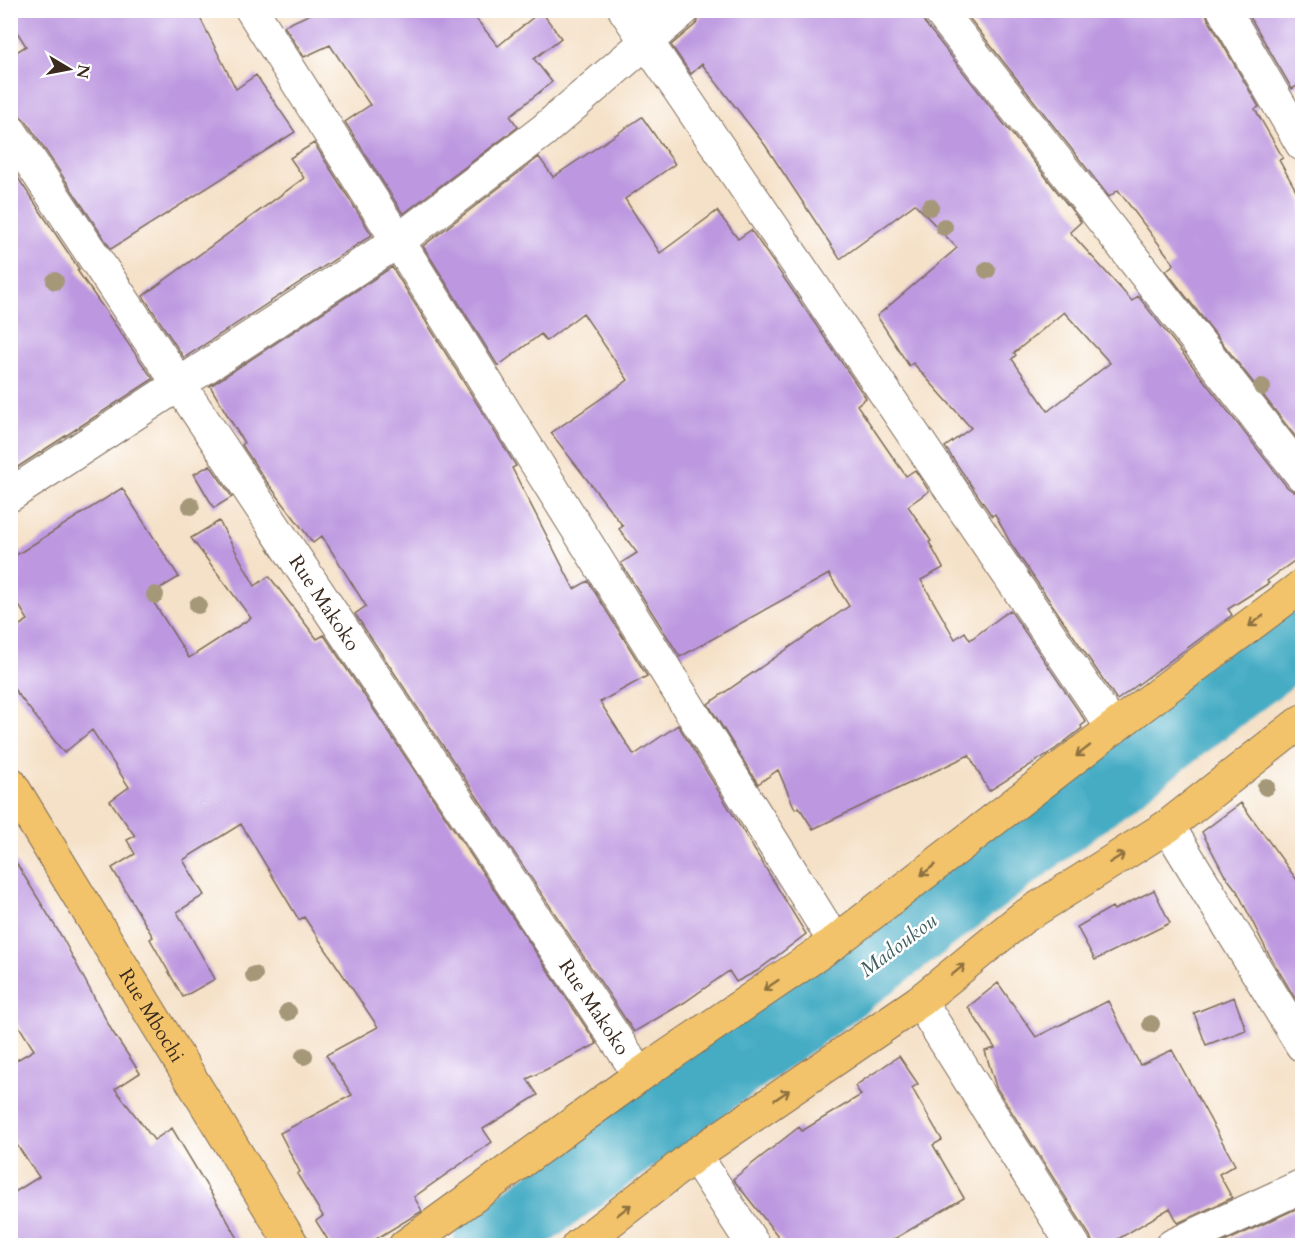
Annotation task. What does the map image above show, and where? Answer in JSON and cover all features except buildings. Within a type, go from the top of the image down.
[{"type":"main road","points":[[405,1245],[640,1075],[835,942],[1302,586]]},
{"type":"main road","points":[[578,1245],[695,1155],[920,1001],[1022,918],[1168,826],[1302,721]]},
{"type":"main road","name":"Rue Mbochi","points":[[15,802],[293,1245]]},
{"type":"street","points":[[252,10],[835,942]]},
{"type":"street","points":[[625,10],[1113,728]]},
{"type":"street","points":[[10,495],[398,241],[543,131],[683,10]]},
{"type":"street","points":[[939,10],[1302,475]]},
{"type":"street","points":[[1224,10],[1302,144]]},
{"type":"street","name":"Rue Makoko","points":[[10,131],[640,1075]]},
{"type":"street","points":[[1168,826],[1302,1046]]},
{"type":"street","points":[[920,1001],[1074,1245]]},
{"type":"street","points":[[695,1155],[754,1245]]},
{"type":"street","points":[[1172,1245],[1302,1186]]},
{"type":"waterway","name":"Madoukou","points":[[487,1246],[869,967],[1302,636]]}]
